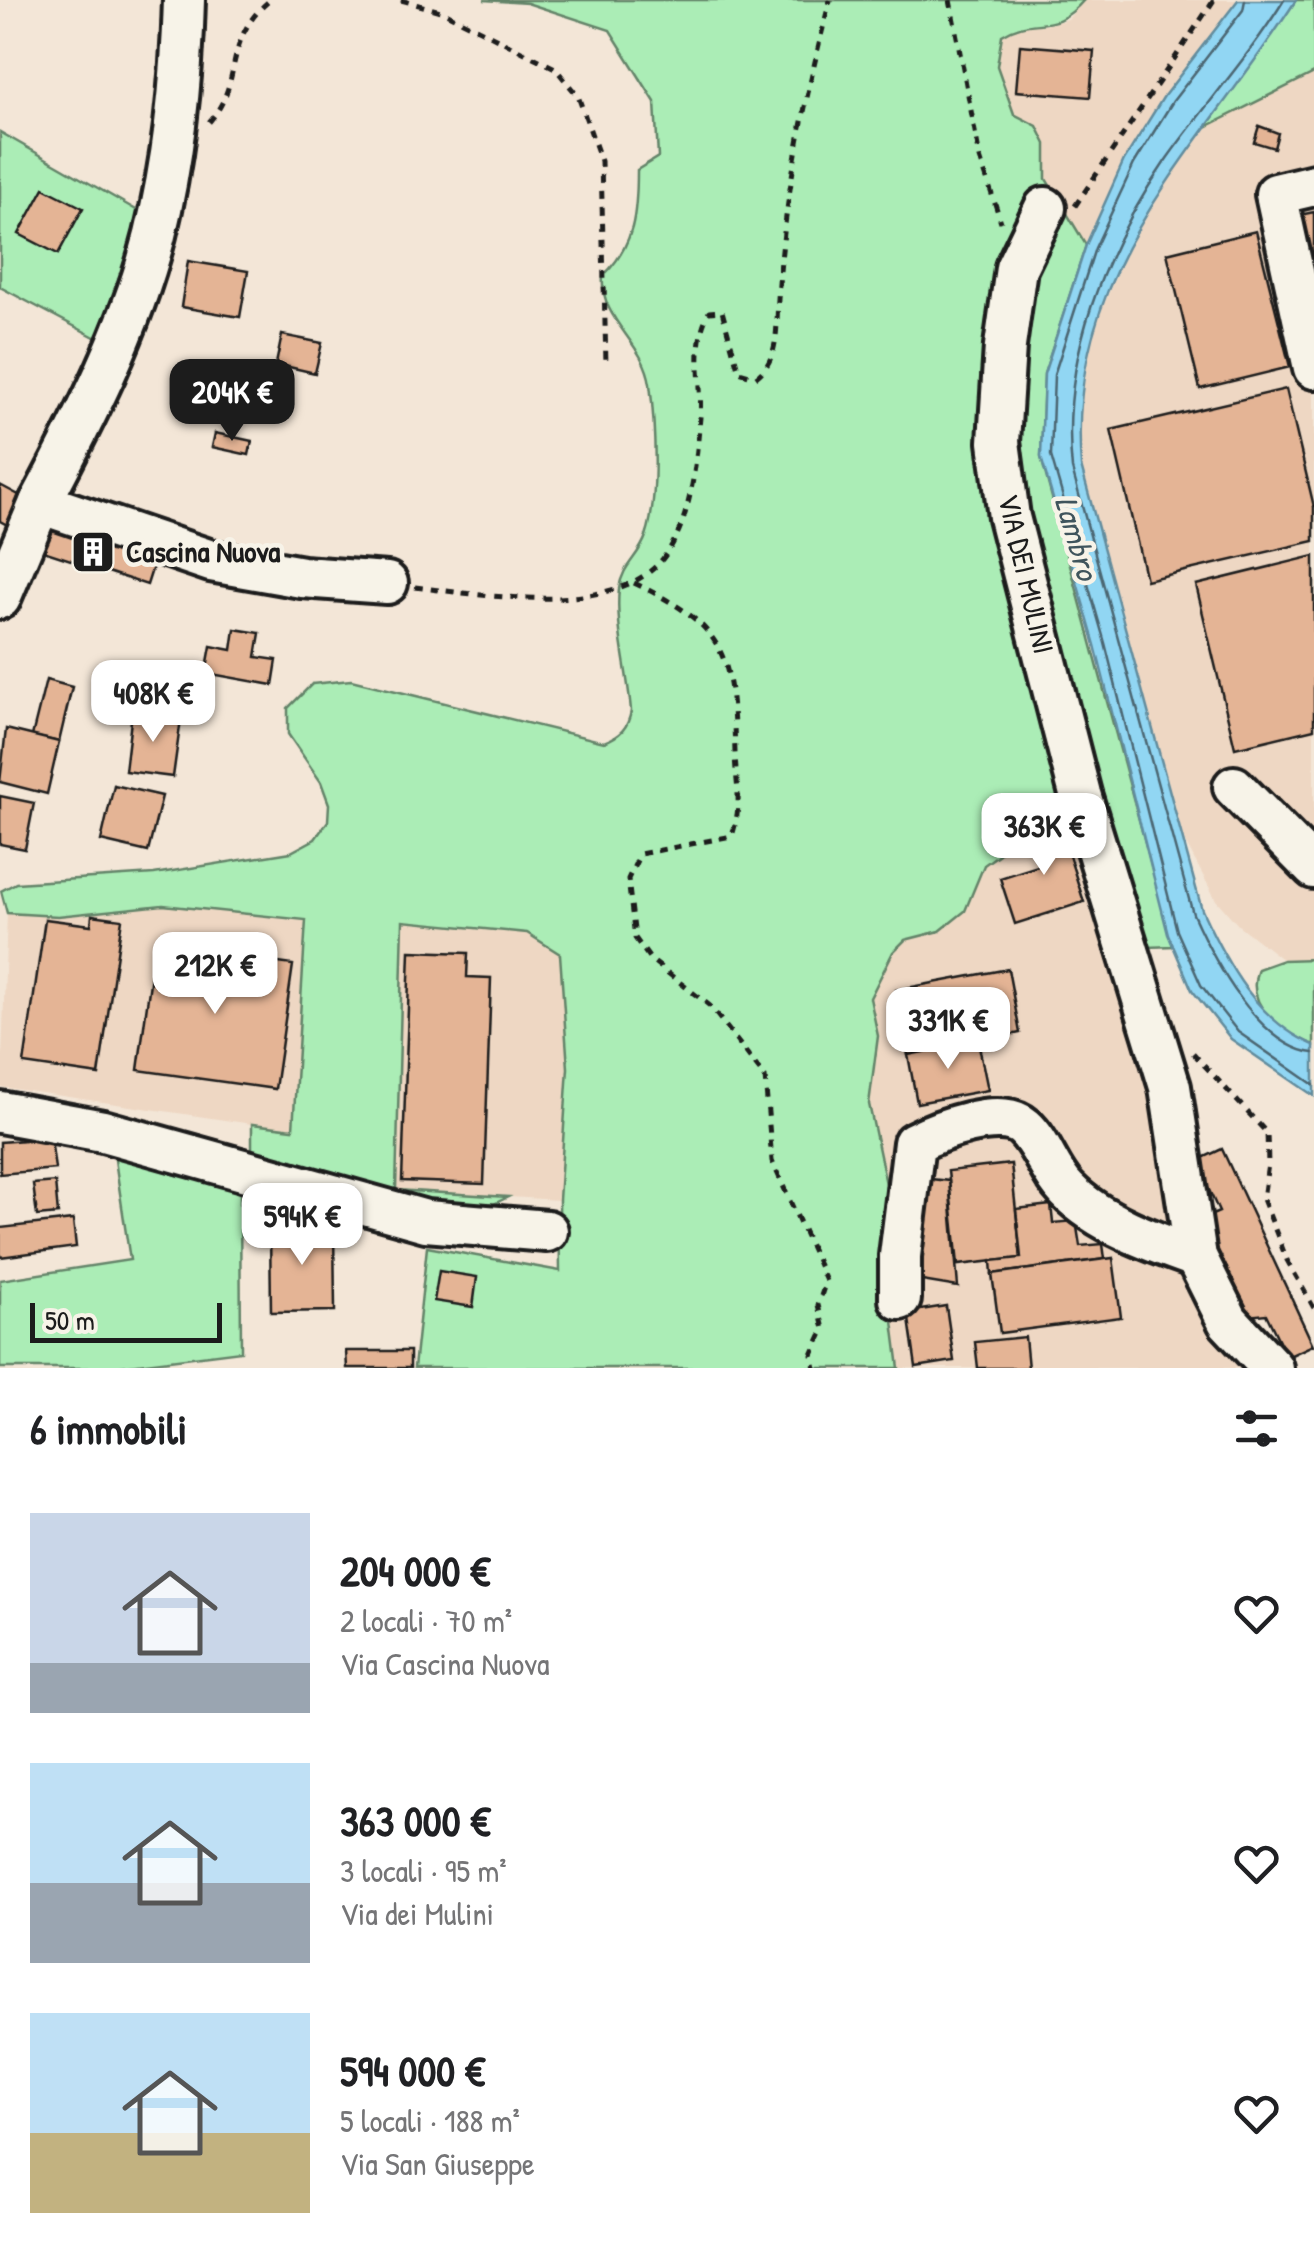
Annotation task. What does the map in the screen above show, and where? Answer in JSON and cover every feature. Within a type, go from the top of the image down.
[{"type":"street","points":[[0,598],[40,502],[87,414],[154,237],[182,77],[184,0]]},
{"type":"street","points":[[1314,184],[1276,194],[1314,368]]},
{"type":"street","name":"VIA DEI MULINI","points":[[1059,209],[1016,268],[1005,346],[999,442],[1009,517],[1080,794],[1170,1087],[1196,1257],[1228,1321],[1272,1368]]},
{"type":"street","points":[[40,502],[211,562],[302,578],[387,583]]},
{"type":"street","points":[[1234,787],[1314,868]]},
{"type":"street","points":[[0,1112],[103,1131],[426,1222],[547,1231]]},
{"type":"street","points":[[900,1298],[900,1256],[914,1143],[973,1122],[1006,1119],[1023,1126],[1068,1192],[1150,1241],[1196,1257]]},
{"type":"path","points":[[171,150],[200,132],[217,113],[247,19],[270,0]]},
{"type":"path","points":[[400,0],[444,12],[556,68],[578,96],[601,161],[606,364]]},
{"type":"path","points":[[387,583],[505,598],[598,594],[634,583],[664,558],[684,516],[702,402],[698,356],[708,312],[722,311],[739,372],[756,377],[769,367],[776,342],[781,248],[806,92],[830,0]]},
{"type":"path","points":[[950,0],[980,158],[1016,268]]},
{"type":"path","points":[[1059,209],[1214,0]]},
{"type":"path","points":[[634,583],[694,616],[715,641],[733,682],[742,803],[732,836],[640,854],[628,879],[630,928],[650,960],[710,1006],[765,1077],[772,1161],[826,1281],[818,1304],[824,1329],[812,1355],[815,1368]]},
{"type":"path","points":[[1153,1026],[1207,1064],[1267,1133],[1263,1199],[1286,1260],[1314,1308]]},
{"type":"shaded area","points":[[1084,0],[1238,0],[1164,96],[1124,160],[1086,245],[1046,179],[1046,144],[1037,126],[1014,114],[997,66],[1002,35],[1019,25],[1046,25],[1068,19]]},
{"type":"shaded area","points":[[1314,73],[1314,959],[1283,960],[1238,925],[1216,900],[1175,823],[1081,466],[1078,420],[1092,333],[1126,251],[1176,164],[1206,127]]},
{"type":"shaded area","points":[[1068,793],[1189,1224],[1272,1368],[899,1368],[884,1251],[886,1184],[869,1104],[878,1036],[870,998],[893,952],[905,940],[940,931],[964,911],[984,865],[999,854],[1032,808]]},
{"type":"shaded area","points":[[163,905],[307,920],[293,1130],[1,1087],[7,913],[58,916]]},
{"type":"shaded area","points":[[403,921],[527,933],[560,954],[568,1068],[559,1200],[396,1190]]},
{"type":"green space","points":[[484,0],[1084,0],[1053,22],[1025,26],[1002,35],[997,66],[1014,114],[1037,126],[1046,144],[1046,179],[1086,245],[1044,374],[1041,457],[1173,946],[1148,947],[1133,938],[1068,793],[1032,808],[999,854],[984,865],[965,911],[940,931],[905,940],[893,952],[870,998],[878,1036],[869,1104],[886,1184],[884,1251],[899,1368],[414,1368],[427,1247],[560,1271],[559,1200],[568,1068],[560,954],[527,933],[403,921],[396,1190],[508,1197],[463,1219],[252,1161],[252,1124],[293,1129],[306,920],[163,905],[58,916],[7,913],[1,891],[16,883],[154,874],[291,852],[315,839],[328,821],[329,804],[321,782],[288,734],[288,708],[312,684],[351,680],[604,742],[619,734],[628,722],[631,711],[620,634],[619,589],[643,543],[650,520],[655,461],[653,419],[646,369],[608,305],[603,276],[628,240],[637,170],[658,157],[655,102],[610,30],[527,3]]},
{"type":"green space","points":[[1296,0],[1314,0],[1314,73],[1206,127]]},
{"type":"green space","points":[[0,132],[145,215],[106,343],[0,287]]},
{"type":"green space","points":[[1314,959],[1314,1045],[1269,1016],[1256,995],[1255,983],[1258,969],[1283,960]]},
{"type":"green space","points":[[114,1153],[240,1191],[241,1351],[106,1368],[0,1368],[0,1280],[130,1260]]},
{"type":"water","name":"Lambro","points":[[1238,0],[1296,0],[1181,162],[1116,271],[1094,330],[1082,395],[1081,466],[1202,910],[1233,970],[1260,1006],[1294,1035],[1314,1045],[1314,1096],[1231,1039],[1192,990],[1168,934],[1095,645],[1041,457],[1044,374],[1086,245],[1124,160],[1164,96]]},
{"type":"building","points":[[1020,45],[1094,51],[1090,97],[1016,91]]},
{"type":"building","points":[[1259,126],[1278,133],[1274,148],[1254,142]]},
{"type":"building","points":[[44,188],[83,208],[58,254],[19,234]]},
{"type":"building","points":[[1314,212],[1314,316],[1290,217]]},
{"type":"building","points":[[1256,231],[1290,367],[1200,389],[1167,253]]},
{"type":"building","points":[[188,261],[248,271],[240,317],[181,307]]},
{"type":"building","points":[[282,335],[322,343],[315,373],[276,364]]},
{"type":"building","points":[[1286,389],[1314,507],[1314,541],[1146,580],[1111,430]]},
{"type":"building","points":[[215,433],[252,441],[249,455],[212,447]]},
{"type":"building","points":[[0,485],[28,500],[13,528],[0,521]]},
{"type":"building","name":"Cascina Nuova","points":[[40,519],[156,557],[147,585],[31,547]]},
{"type":"building","points":[[1314,556],[1314,729],[1235,748],[1196,585]]},
{"type":"building","points":[[235,629],[260,633],[256,657],[277,660],[273,685],[206,673],[211,646],[232,650]]},
{"type":"building","points":[[46,680],[72,687],[59,742],[32,736]]},
{"type":"building","points":[[132,712],[181,719],[173,777],[125,771]]},
{"type":"building","points":[[6,729],[59,742],[47,794],[0,782]]},
{"type":"building","points":[[114,785],[162,796],[148,852],[101,841]]},
{"type":"building","points":[[0,796],[34,803],[25,849],[0,844]]},
{"type":"building","points":[[1057,818],[1084,902],[1015,924],[1000,878],[1041,865],[1029,827]]},
{"type":"building","points":[[92,915],[122,919],[99,1075],[24,1064],[45,919],[91,925]]},
{"type":"building","points":[[155,946],[293,965],[275,1089],[138,1070]]},
{"type":"building","points":[[410,951],[468,953],[467,977],[491,978],[484,1184],[402,1181]]},
{"type":"building","points":[[1008,969],[1020,1033],[908,1055],[896,990]]},
{"type":"building","points":[[978,1041],[988,1090],[917,1103],[908,1055]]},
{"type":"building","points":[[51,1138],[55,1169],[0,1174],[0,1142]]},
{"type":"building","points":[[1222,1149],[1313,1345],[1287,1357],[1266,1314],[1238,1317],[1198,1221],[1219,1212],[1196,1161]]},
{"type":"building","points":[[1011,1164],[1021,1258],[958,1265],[948,1171]]},
{"type":"building","points":[[921,1178],[949,1181],[958,1287],[904,1278]]},
{"type":"building","points":[[55,1182],[58,1214],[37,1216],[33,1184]]},
{"type":"building","points":[[1051,1205],[1053,1223],[1076,1221],[1080,1246],[1103,1244],[1105,1259],[992,1274],[991,1261],[1021,1258],[1016,1209]]},
{"type":"building","points":[[73,1220],[76,1247],[0,1257],[0,1228]]},
{"type":"building","points":[[334,1225],[335,1311],[271,1312],[270,1226]]},
{"type":"building","points":[[1113,1258],[1121,1317],[1000,1333],[992,1274]]},
{"type":"building","points":[[439,1271],[477,1277],[473,1307],[434,1301]]},
{"type":"building","points":[[946,1306],[954,1361],[916,1367],[908,1312]]},
{"type":"building","points":[[1025,1337],[1028,1368],[978,1368],[975,1342]]},
{"type":"building","points":[[346,1351],[410,1351],[410,1368],[347,1368]]},
{"type":"place","name":"Cascina Nuova","points":[[93,552]]}]
